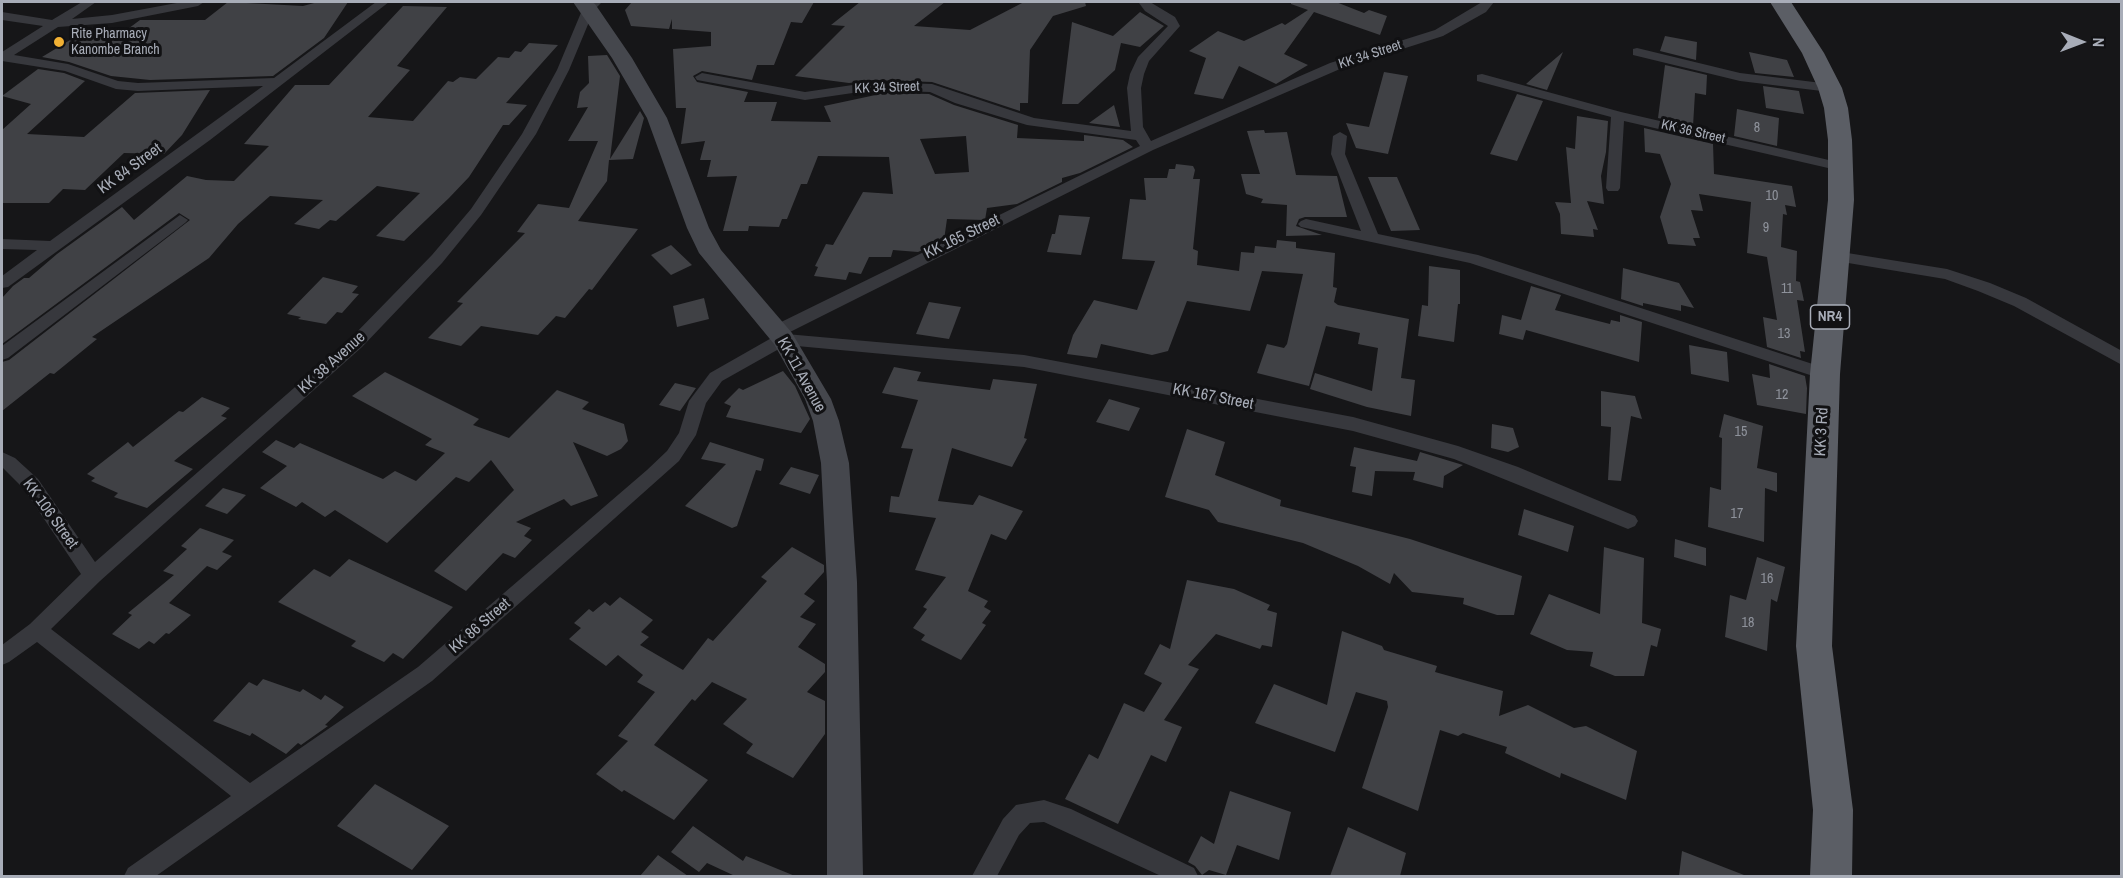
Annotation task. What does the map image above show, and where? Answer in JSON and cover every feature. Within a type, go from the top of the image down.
[{"type":"highway","name":"KK 3 Rd","points":[[1781,2],[1813,53],[1830,88],[1836,108],[1841,167],[1825,374],[1814,646],[1833,810],[1831,876]]},
{"type":"main road","name":"KK 11 Avenue","points":[[589,4],[657,118],[698,228],[711,253],[780,335],[818,399],[826,421],[835,464],[842,582],[845,876]]},
{"type":"street","points":[[2,57],[90,2]]},
{"type":"street","points":[[2,16],[53,24],[112,20],[198,2]]},
{"type":"street","name":"KK 84 Street","points":[[2,283],[278,82],[383,2]]},
{"type":"street","name":"KK 34 Street","points":[[702,77],[805,96],[873,86],[932,88],[960,100],[1032,122],[1143,141],[1335,66],[1439,33],[1474,14],[1488,2]]},
{"type":"street","points":[[1143,141],[1134,107],[1137,74],[1143,60],[1174,26],[1172,20],[1149,8],[1145,3]]},
{"type":"street","name":"KK 38 Avenue","points":[[2,656],[37,630],[93,575],[356,343],[437,259],[476,212],[529,134],[563,70],[589,4]]},
{"type":"street","points":[[1637,52],[1702,70],[1830,88]]},
{"type":"street","points":[[2,57],[68,68],[101,81],[138,87],[278,82]]},
{"type":"street","name":"KK 36 Street","points":[[1482,78],[1618,114],[1841,167]]},
{"type":"street","points":[[1613,188],[1618,114]]},
{"type":"street","points":[[1340,136],[1338,154],[1372,238]]},
{"type":"street","name":"KK 165 Street","points":[[780,335],[1143,141]]},
{"type":"street","points":[[2,354],[180,220]]},
{"type":"street","points":[[1306,225],[1473,259],[1825,374]]},
{"type":"street","points":[[2,244],[54,246]]},
{"type":"street","points":[[1835,256],[1947,274],[1984,287],[2020,302],[2121,359]]},
{"type":"street","name":"KK 167 Street","points":[[780,335],[1024,361],[1353,424],[1501,468],[1628,521]]},
{"type":"street","name":"KK 86 Street","points":[[136,876],[424,675],[654,475],[673,456],[687,435],[698,401],[716,377],[780,335]]},
{"type":"street","name":"KK 106 Street","points":[[2,459],[31,484],[93,575]]},
{"type":"street","points":[[37,630],[250,797]]},
{"type":"street","points":[[984,876],[1011,827],[1024,813],[1044,811],[1063,817],[1186,876]]},
{"type":"building","points":[[228,2],[303,6],[318,2],[348,2],[324,38],[273,76],[150,80],[111,76],[69,62],[42,57],[80,34],[117,37],[140,20],[205,20]]},
{"type":"building","points":[[632,2],[814,2],[802,23],[791,22],[774,65],[757,65],[752,80],[702,71],[693,76],[697,82],[748,92],[744,102],[777,102],[771,121],[831,122],[824,106],[885,93],[929,94],[954,105],[1018,125],[1017,138],[1084,141],[1084,135],[1123,140],[1133,147],[1080,173],[1062,178],[1062,182],[1017,204],[987,208],[985,220],[947,219],[944,240],[918,252],[893,250],[891,257],[869,257],[861,274],[849,272],[846,280],[814,276],[818,267],[815,266],[826,244],[833,245],[863,192],[893,194],[889,157],[818,156],[807,184],[801,184],[787,219],[782,219],[779,227],[749,226],[748,231],[723,231],[737,176],[707,177],[711,160],[700,160],[705,141],[681,144],[686,108],[676,108],[673,49],[711,46],[711,32],[672,29],[672,19],[669,29],[631,26],[625,10]],"holes":[[[966,136],[969,172],[935,174],[920,139]]]},
{"type":"building","points":[[860,2],[945,2],[914,26],[970,30],[1024,2],[1085,2],[1086,6],[1053,16],[1030,50],[1028,103],[1020,103],[1020,111],[932,82],[873,80],[849,83],[795,76],[845,26],[831,25]]},
{"type":"building","points":[[1291,2],[1336,2],[1364,13],[1369,10],[1387,16],[1380,35],[1314,12],[1284,54],[1308,65],[1276,84],[1239,66],[1223,99],[1194,94],[1206,58],[1189,51],[1218,31],[1244,41],[1282,23],[1285,25],[1308,10],[1291,4]]},
{"type":"building","points":[[403,6],[447,7],[397,66],[410,70],[368,117],[413,121],[448,81],[453,82],[460,77],[476,79],[498,57],[509,58],[515,51],[521,52],[529,43],[558,45],[506,103],[527,105],[509,125],[503,125],[469,177],[449,198],[404,241],[376,236],[420,193],[377,186],[336,221],[330,220],[319,229],[294,224],[323,200],[270,196],[238,224],[209,258],[92,337],[97,339],[54,374],[50,373],[2,411],[2,362],[9,360],[190,220],[179,213],[2,344],[2,298],[13,286],[24,278],[29,278],[57,254],[122,207],[134,220],[187,176],[206,180],[234,181],[269,146],[244,144],[295,85],[329,85]]},
{"type":"building","points":[[1140,12],[1164,26],[1140,47],[1121,43],[1115,70],[1078,104],[1062,104],[1072,22],[1113,36]]},
{"type":"building","points":[[1665,36],[1697,42],[1696,60],[1660,51]]},
{"type":"building","points":[[1563,52],[1547,90],[1526,84],[1536,75]]},
{"type":"building","points":[[1749,52],[1787,60],[1794,77],[1755,73]]},
{"type":"building","points":[[607,55],[620,76],[610,159],[640,111],[644,118],[633,159],[609,160],[607,181],[578,221],[638,229],[592,290],[589,289],[565,318],[556,316],[538,335],[481,326],[461,346],[428,338],[463,303],[457,302],[525,233],[517,232],[538,204],[569,208],[598,141],[568,141],[588,107],[577,108],[580,92],[589,83],[588,56]]},
{"type":"building","points":[[1665,65],[1707,75],[1706,95],[1695,93],[1693,126],[1658,118]]},
{"type":"building","points":[[38,69],[64,73],[85,81],[27,134],[84,137],[135,93],[210,90],[182,135],[164,154],[124,153],[85,190],[63,189],[49,203],[2,203],[2,130],[31,104],[2,96]]},
{"type":"building","points":[[1384,72],[1408,76],[1388,154],[1356,148],[1346,123],[1369,127]]},
{"type":"building","points":[[1763,86],[1799,91],[1804,114],[1766,108]]},
{"type":"building","points":[[1517,94],[1543,101],[1517,161],[1490,154]]},
{"type":"building","points":[[1114,105],[1120,127],[1089,123]]},
{"type":"building","points":[[1737,109],[1779,118],[1777,146],[1734,136]]},
{"type":"building","points":[[1577,116],[1608,121],[1606,152],[1601,176],[1604,204],[1587,201],[1598,230],[1593,229],[1594,237],[1561,234],[1560,214],[1555,202],[1571,203],[1566,147],[1575,149]]},
{"type":"building","points":[[1644,128],[1713,144],[1714,174],[1792,186],[1796,207],[1785,205],[1787,215],[1783,214],[1781,247],[1797,251],[1796,281],[1800,282],[1804,301],[1797,300],[1805,352],[1800,351],[1801,358],[1767,347],[1763,317],[1777,320],[1767,257],[1747,253],[1751,202],[1699,194],[1703,211],[1691,210],[1700,238],[1693,238],[1696,246],[1668,244],[1660,217],[1671,184],[1660,154],[1645,152]]},
{"type":"building","points":[[1264,130],[1265,133],[1287,132],[1296,175],[1337,176],[1347,217],[1305,217],[1299,219],[1296,226],[1322,235],[1286,236],[1287,205],[1261,203],[1263,199],[1246,194],[1241,174],[1260,174],[1247,131]]},
{"type":"building","points":[[1176,164],[1193,166],[1195,170],[1193,179],[1200,179],[1193,249],[1198,251],[1197,265],[1239,271],[1241,252],[1254,253],[1255,246],[1276,248],[1277,240],[1296,242],[1296,248],[1335,253],[1333,287],[1337,288],[1334,302],[1338,305],[1409,319],[1401,378],[1415,380],[1411,416],[1367,407],[1310,389],[1315,373],[1372,391],[1378,348],[1358,344],[1360,333],[1326,326],[1309,386],[1257,373],[1267,344],[1284,348],[1287,344],[1303,274],[1262,271],[1250,311],[1187,301],[1168,351],[1152,355],[1101,344],[1097,358],[1067,354],[1073,335],[1094,300],[1137,310],[1155,261],[1122,259],[1130,199],[1146,200],[1144,178],[1167,178],[1169,169],[1175,169]]},
{"type":"building","points":[[1368,177],[1397,177],[1420,230],[1391,231]]},
{"type":"building","points":[[1059,215],[1090,217],[1081,255],[1047,252],[1052,234],[1055,234]]},
{"type":"building","points":[[671,245],[692,265],[671,275],[651,255]]},
{"type":"building","points":[[1429,266],[1460,270],[1460,304],[1458,304],[1454,342],[1418,336],[1422,305],[1428,306]]},
{"type":"building","points":[[1623,268],[1679,283],[1694,308],[1681,305],[1681,311],[1643,303],[1643,306],[1621,299]]},
{"type":"building","points":[[323,277],[358,286],[352,293],[359,294],[342,313],[337,312],[326,324],[298,319],[301,317],[287,314]]},
{"type":"building","points":[[1531,286],[1561,295],[1555,310],[1610,324],[1611,320],[1620,322],[1620,315],[1642,322],[1639,362],[1526,330],[1523,340],[1499,334],[1502,315],[1521,320]]},
{"type":"building","points":[[704,298],[709,319],[677,327],[673,306]]},
{"type":"building","points":[[929,302],[961,307],[949,339],[916,334]]},
{"type":"building","points":[[1689,345],[1727,352],[1729,382],[1691,374]]},
{"type":"building","points":[[1769,364],[1805,376],[1806,414],[1757,405],[1752,374],[1770,378]]},
{"type":"building","points":[[894,367],[921,372],[917,381],[990,390],[993,379],[1037,384],[1024,438],[1027,439],[1012,467],[952,448],[938,501],[973,505],[979,495],[1023,511],[1006,540],[991,534],[968,591],[988,601],[984,607],[991,611],[982,623],[986,625],[961,660],[921,640],[925,635],[913,628],[927,609],[923,607],[946,577],[915,570],[936,518],[889,512],[891,496],[899,497],[913,449],[901,448],[918,400],[882,393]]},
{"type":"building","points":[[783,371],[795,386],[810,419],[801,433],[726,417],[731,406],[724,403],[739,388],[743,390]]},
{"type":"building","points":[[385,372],[479,419],[473,425],[509,438],[557,390],[589,402],[582,409],[624,424],[628,441],[621,449],[607,456],[573,442],[598,496],[571,506],[564,499],[516,522],[531,528],[524,536],[532,540],[515,558],[503,553],[466,591],[434,571],[514,490],[491,460],[469,482],[456,477],[387,543],[335,510],[325,517],[302,502],[296,507],[260,488],[287,466],[262,452],[276,440],[294,448],[300,443],[383,479],[395,471],[416,481],[445,453],[425,445],[432,439],[352,396]]},
{"type":"building","points":[[675,383],[696,388],[680,411],[659,405]]},
{"type":"building","points":[[1601,391],[1635,396],[1642,419],[1631,416],[1621,481],[1608,480],[1611,427],[1601,426]]},
{"type":"building","points":[[202,397],[230,408],[221,416],[227,418],[174,461],[193,469],[147,508],[114,497],[118,493],[91,481],[95,478],[87,474],[128,442],[133,447],[179,411],[183,412]]},
{"type":"building","points":[[1109,399],[1140,408],[1129,431],[1096,422]]},
{"type":"building","points":[[1724,414],[1763,426],[1757,468],[1777,473],[1777,492],[1765,488],[1764,542],[1708,527],[1710,487],[1721,490],[1722,438],[1719,437]]},
{"type":"building","points":[[1492,424],[1513,428],[1519,447],[1508,452],[1491,448]]},
{"type":"building","points":[[1187,429],[1225,442],[1215,475],[1281,500],[1280,506],[1410,539],[1522,576],[1514,615],[1497,615],[1463,604],[1464,598],[1412,592],[1394,573],[1390,584],[1358,566],[1303,543],[1218,522],[1209,510],[1165,497]]},
{"type":"building","points":[[710,442],[764,459],[761,471],[756,470],[737,526],[732,528],[685,506],[726,464],[701,459]]},
{"type":"building","points":[[1354,447],[1417,461],[1420,452],[1463,465],[1444,476],[1443,488],[1413,480],[1415,472],[1375,471],[1372,496],[1352,492],[1356,467],[1350,466]]},
{"type":"building","points":[[791,467],[819,475],[810,494],[779,484]]},
{"type":"building","points":[[223,488],[246,495],[227,514],[205,506]]},
{"type":"building","points":[[1524,509],[1574,526],[1568,552],[1518,535]]},
{"type":"building","points":[[200,528],[234,540],[222,552],[232,556],[217,570],[207,566],[169,603],[191,615],[154,644],[149,641],[139,649],[112,634],[132,615],[128,613],[174,575],[163,571],[187,549],[181,546]]},
{"type":"building","points":[[1675,539],[1706,548],[1706,566],[1674,557]]},
{"type":"building","points":[[792,547],[824,565],[824,572],[804,594],[815,601],[800,617],[816,624],[798,647],[825,664],[825,672],[807,692],[825,701],[825,734],[793,778],[746,753],[753,744],[723,724],[747,699],[712,682],[695,701],[692,699],[654,745],[708,780],[674,820],[624,790],[622,792],[596,774],[628,741],[618,736],[655,692],[637,682],[643,675],[618,655],[606,666],[569,639],[581,628],[574,623],[589,609],[593,612],[605,602],[610,606],[620,597],[653,620],[641,632],[649,637],[640,645],[683,670],[708,638],[713,641],[767,581],[761,577]]},
{"type":"building","points":[[1604,547],[1644,558],[1642,623],[1661,629],[1657,647],[1651,645],[1644,676],[1615,676],[1590,666],[1593,652],[1567,650],[1530,634],[1549,594],[1600,614]]},
{"type":"building","points":[[1757,557],[1785,567],[1777,602],[1771,599],[1767,651],[1725,637],[1730,595],[1746,600]]},
{"type":"building","points":[[349,559],[453,607],[403,659],[393,653],[384,662],[351,646],[356,641],[278,602],[314,569],[330,577]]},
{"type":"building","points":[[1187,580],[1234,589],[1270,605],[1267,610],[1277,613],[1272,647],[1262,645],[1260,649],[1216,634],[1188,665],[1199,669],[1164,720],[1182,727],[1166,762],[1151,755],[1118,824],[1065,799],[1089,754],[1098,759],[1124,703],[1144,712],[1162,683],[1144,674],[1160,644],[1170,649]]},
{"type":"building","points":[[1342,631],[1382,646],[1384,650],[1437,666],[1435,672],[1503,691],[1499,716],[1528,705],[1574,728],[1586,726],[1637,751],[1626,800],[1561,773],[1560,778],[1505,753],[1507,747],[1463,733],[1458,736],[1440,730],[1418,811],[1362,788],[1388,707],[1387,701],[1356,692],[1335,752],[1255,723],[1274,684],[1327,705]]},
{"type":"building","points":[[263,679],[300,692],[303,689],[321,700],[325,695],[344,707],[325,725],[328,726],[301,745],[298,743],[286,754],[252,733],[250,736],[213,721],[249,682],[257,686]]},
{"type":"building","points":[[375,784],[449,826],[412,870],[337,826]]},
{"type":"building","points":[[1230,791],[1291,812],[1279,860],[1237,845],[1226,875],[1209,870],[1202,875],[1195,866],[1188,862],[1201,836],[1214,844]]},
{"type":"building","points":[[693,826],[743,861],[746,856],[795,876],[735,876],[707,863],[699,872],[671,852]]},
{"type":"building","points":[[1348,827],[1406,853],[1400,876],[1330,876]]},
{"type":"building","points":[[1682,851],[1744,875],[1744,876],[1679,876]]},
{"type":"building","points":[[658,855],[688,876],[640,876]]},
{"type":"place","name":"Rite Pharmacy Kanombe Branch","points":[[59,42]]}]
